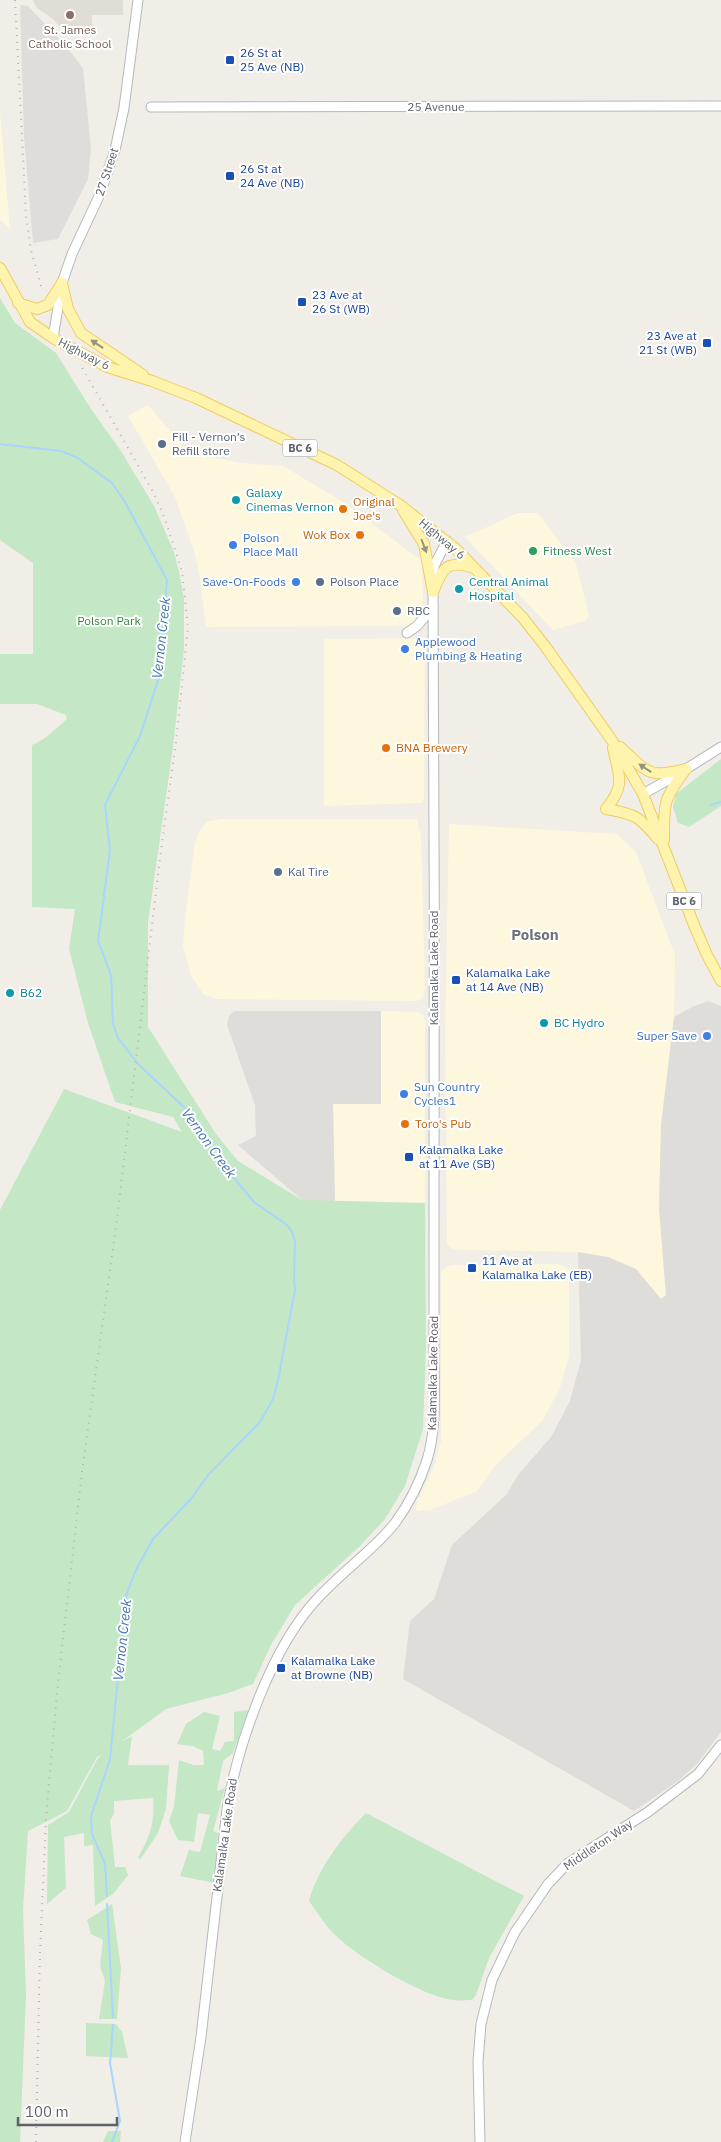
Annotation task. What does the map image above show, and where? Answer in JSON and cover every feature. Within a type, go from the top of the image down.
[{"type":"main road","name":"27 Street","points":[[53,338],[62,283],[72,254],[100,194],[115,150],[124,108],[138,0]]},
{"type":"main road","name":"25 Avenue","points":[[151,107],[721,106]]},
{"type":"main road","name":"Highway 6","points":[[0,268],[30,322],[53,338],[107,366],[196,398],[337,465],[400,505],[446,541],[477,569],[540,639],[611,739],[643,794],[706,955],[721,981]]},
{"type":"main road","points":[[18,303],[37,309],[48,306],[62,283]]},
{"type":"main road","points":[[62,283],[68,308],[81,334],[152,381]]},
{"type":"main road","points":[[400,505],[424,544],[433,592]]},
{"type":"main road","name":"Kalamalka Lake Road","points":[[185,2142],[202,2027],[227,1809],[232,1777],[243,1741],[278,1657],[294,1626],[316,1599],[394,1524],[413,1495],[428,1458],[432,1439],[434,1401],[433,592],[434,566],[446,541]]},
{"type":"main road","points":[[433,592],[442,571],[448,566],[463,564],[477,569]]},
{"type":"main road","points":[[407,633],[417,626],[433,606]]},
{"type":"main road","points":[[611,739],[652,773],[660,775],[686,769]]},
{"type":"main road","points":[[611,739],[620,784],[616,797],[606,809],[630,814],[643,821],[664,846]]},
{"type":"main road","points":[[643,794],[721,747]]},
{"type":"main road","points":[[664,846],[665,803],[672,788],[686,769]]},
{"type":"main road","name":"Middleton Way","points":[[480,2142],[478,2061],[481,2024],[492,1980],[515,1932],[548,1884],[567,1864],[648,1812],[698,1774],[721,1745]]},
{"type":"shaded area","name":"St. James Catholic School","points":[[33,0],[123,0],[123,15],[92,15],[92,30],[62,29],[53,19],[37,8]]},
{"type":"shaded area","points":[[20,5],[28,6],[64,44],[83,68],[91,149],[88,179],[58,239],[33,243],[24,136]]},
{"type":"shaded area","points":[[0,112],[10,229],[0,220]]},
{"type":"shaded area","points":[[148,405],[189,453],[242,463],[283,466],[343,502],[422,561],[423,597],[417,619],[407,626],[206,627],[200,578],[194,551],[175,497],[128,416]]},
{"type":"shaded area","points":[[518,513],[538,513],[576,564],[589,615],[585,621],[553,630],[465,537]]},
{"type":"shaded area","points":[[425,638],[424,798],[422,803],[324,806],[324,639]]},
{"type":"shaded area","points":[[221,819],[417,819],[421,836],[425,989],[423,998],[417,1001],[216,999],[203,994],[191,975],[183,947],[185,918],[195,843],[199,832],[207,822]]},
{"type":"shaded area","points":[[449,824],[617,834],[636,852],[675,955],[674,1017],[661,1125],[659,1208],[666,1295],[661,1299],[636,1269],[608,1257],[578,1252],[458,1250],[451,1248],[447,1243],[445,1033]]},
{"type":"shaded area","points":[[708,1001],[721,1006],[721,1732],[697,1764],[678,1781],[634,1811],[403,1679],[410,1621],[434,1599],[452,1545],[507,1494],[518,1475],[551,1437],[570,1401],[581,1360],[578,1252],[608,1257],[636,1269],[661,1299],[666,1295],[659,1208],[661,1125],[674,1017]]},
{"type":"shaded area","points":[[234,1011],[381,1011],[381,1104],[333,1104],[335,1202],[302,1200],[238,1145],[256,1136],[255,1105],[227,1025],[229,1016]]},
{"type":"shaded area","points":[[381,1011],[418,1012],[423,1015],[425,1020],[425,1203],[335,1202],[333,1104],[381,1104]]},
{"type":"shaded area","points":[[559,1264],[566,1267],[569,1271],[569,1356],[560,1388],[543,1420],[495,1466],[477,1491],[430,1510],[416,1511],[417,1501],[434,1467],[441,1441],[441,1270],[451,1265]]},
{"type":"green space","name":"Polson Park","points":[[0,298],[15,323],[56,353],[91,409],[121,451],[154,506],[174,552],[179,572],[184,599],[184,648],[173,747],[148,922],[148,1027],[216,1134],[238,1161],[302,1200],[425,1203],[426,1347],[423,1429],[405,1486],[385,1519],[360,1546],[295,1605],[271,1645],[253,1684],[228,1693],[166,1709],[121,1742],[132,1736],[128,1765],[169,1765],[166,1809],[158,1833],[140,1860],[138,1857],[149,1836],[152,1822],[153,1798],[114,1801],[114,1814],[110,1820],[115,1867],[125,1867],[128,1875],[114,1893],[95,1906],[93,1845],[84,1846],[84,1833],[64,1837],[66,1888],[47,1904],[48,1825],[69,1812],[98,1758],[102,1755],[97,1757],[67,1811],[28,1831],[23,1910],[26,1996],[20,2142],[0,2142],[0,1210],[64,1089],[182,1132],[173,1117],[115,1102],[88,1023],[69,949],[75,909],[32,907],[32,745],[46,737],[67,719],[66,715],[37,704],[0,704],[0,654],[33,654],[33,563],[0,540]]},
{"type":"green space","points":[[721,759],[721,806],[689,827],[678,823],[673,807],[676,794]]},
{"type":"green space","points":[[249,1710],[233,1753],[223,1761],[217,1791],[225,1788],[213,1831],[218,1833],[214,1883],[180,1876],[189,1850],[200,1852],[210,1815],[198,1813],[194,1842],[178,1840],[169,1821],[174,1807],[179,1760],[193,1765],[204,1765],[203,1751],[193,1746],[177,1744],[186,1724],[204,1712],[220,1716],[212,1749],[220,1751],[225,1742],[234,1741],[234,1712]]},
{"type":"green space","points":[[366,1813],[524,1896],[489,1958],[476,1995],[472,2000],[455,2000],[440,1997],[406,1983],[372,1963],[332,1932],[309,1901],[318,1877],[332,1854],[348,1832]]},
{"type":"green space","points":[[112,1904],[121,1968],[117,2019],[99,2019],[105,1981],[100,1966],[103,1940],[91,1934],[87,1920]]},
{"type":"green space","points":[[86,2023],[116,2024],[122,2032],[128,2058],[86,2056]]},
{"type":"green space","points":[[108,2131],[121,2131],[120,2142],[103,2142]]},
{"type":"waterway","name":"Vernon Creek","points":[[0,444],[61,451],[78,458],[112,483],[125,502],[167,580],[158,680],[140,736],[105,805],[110,850],[98,941],[111,975],[113,1024],[118,1038],[138,1064],[186,1109],[214,1154],[254,1202],[287,1225],[292,1232],[295,1242],[295,1290],[273,1399],[259,1423],[208,1475],[191,1499],[153,1539],[135,1572],[126,1596],[110,1759],[91,1816],[92,1834],[105,1864],[107,1896]]},
{"type":"waterway","points":[[711,805],[721,802]]},
{"type":"waterway","name":"Vernon Creek","points":[[107,1904],[113,2017]]},
{"type":"waterway","name":"Vernon Creek","points":[[112,2142],[120,2121],[110,2063],[113,2025]]},
{"type":"railway","points":[[15,0],[26,216],[31,250],[41,286]]},
{"type":"railway","points":[[36,2142],[40,1953],[46,1818],[57,1692],[82,1472],[117,1219],[161,850],[176,742],[188,627],[182,571],[165,519],[152,490],[80,364]]},
{"type":"place","name":"St. James Catholic School","points":[[70,15]]},
{"type":"place","name":"26 St at 25 Ave (NB)","points":[[230,60]]},
{"type":"place","name":"26 St at 24 Ave (NB)","points":[[230,176]]},
{"type":"place","name":"23 Ave at 26 St (WB)","points":[[302,302]]},
{"type":"place","name":"23 Ave at 21 St (WB)","points":[[707,343]]},
{"type":"place","name":"Fill - Vernon’s Refill store","points":[[162,444]]},
{"type":"place","name":"Galaxy Cinemas Vernon","points":[[236,500]]},
{"type":"place","name":"Original Joe's","points":[[343,509]]},
{"type":"place","name":"Wok Box","points":[[360,535]]},
{"type":"place","name":"Polson Place Mall","points":[[233,545]]},
{"type":"place","name":"Fitness West","points":[[533,551]]},
{"type":"place","name":"Save-On-Foods","points":[[296,582]]},
{"type":"place","name":"Polson Place","points":[[320,582]]},
{"type":"place","name":"Central Animal Hospital","points":[[459,589]]},
{"type":"place","name":"RBC","points":[[397,611]]},
{"type":"place","name":"Applewood Plumbing & Heating","points":[[405,649]]},
{"type":"place","name":"BNA Brewery","points":[[386,748]]},
{"type":"place","name":"Kal Tire","points":[[278,872]]},
{"type":"place","name":"Kalamalka Lake at 14 Ave (NB)","points":[[456,980]]},
{"type":"place","name":"B62","points":[[10,993]]},
{"type":"place","name":"BC Hydro","points":[[544,1023]]},
{"type":"place","name":"Super Save","points":[[707,1036]]},
{"type":"place","name":"Sun Country Cycles1","points":[[404,1094]]},
{"type":"place","name":"Toro's Pub","points":[[405,1124]]},
{"type":"place","name":"Kalamalka Lake at 11 Ave (SB)","points":[[409,1157]]},
{"type":"place","name":"11 Ave at Kalamalka Lake (EB)","points":[[472,1268]]},
{"type":"place","name":"Kalamalka Lake at Browne (NB)","points":[[281,1668]]},
{"type":"district","name":"Polson","points":[[535,935]]}]
